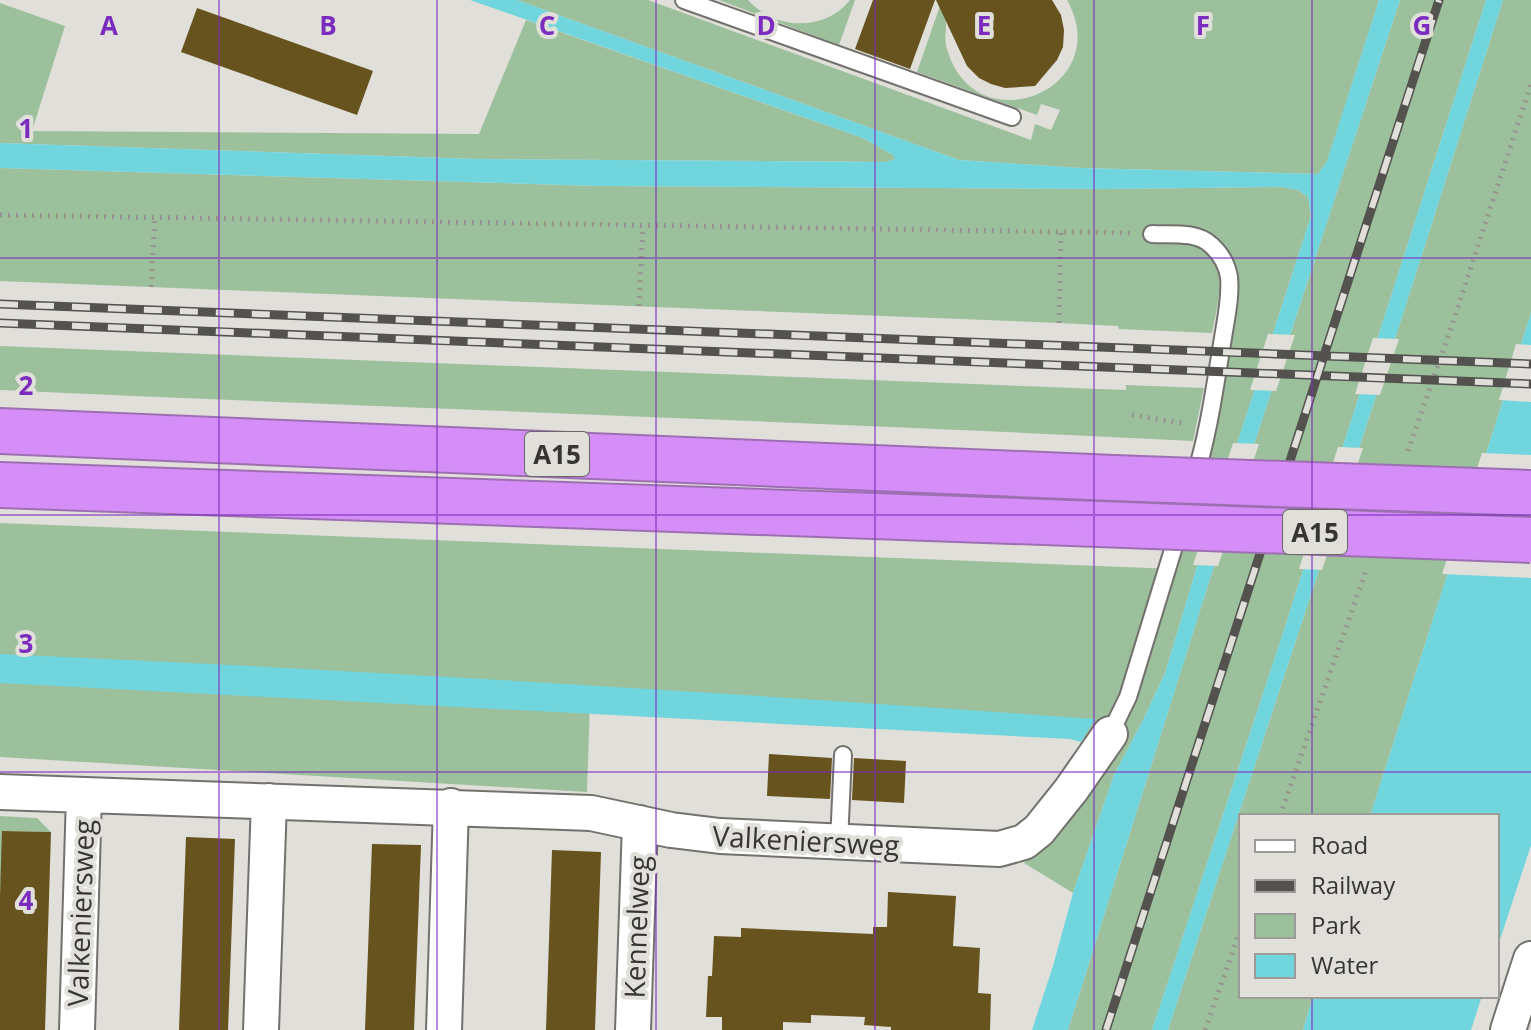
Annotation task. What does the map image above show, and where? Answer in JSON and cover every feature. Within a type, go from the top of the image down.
[{"type":"highway","name":"A15","points":[[0,431],[1531,493]]},
{"type":"highway","name":"A15","points":[[0,485],[1531,540]]},
{"type":"street","name":"Valkeniersweg","points":[[0,792],[591,813],[720,836],[999,849],[1024,842],[1039,830],[1110,734]]},
{"type":"street","name":"Valkeniersweg","points":[[77,1030],[84,795]]},
{"type":"street","points":[[261,1030],[269,801]]},
{"type":"street","points":[[444,1030],[451,806]]},
{"type":"street","name":"Kennelweg","points":[[633,1030],[640,823]]},
{"type":"street","points":[[1508,1030],[1531,959]]},
{"type":"lane","points":[[684,0],[1012,117]]},
{"type":"lane","points":[[1110,734],[1128,697],[1206,442],[1230,290],[1228,272],[1221,256],[1209,243],[1195,236],[1152,234]]},
{"type":"lane","points":[[839,842],[843,755]]},
{"type":"path","points":[[0,215],[155,220],[1152,234]]},
{"type":"path","points":[[151,287],[155,220]]},
{"type":"path","points":[[639,306],[642,228]]},
{"type":"path","points":[[1059,323],[1061,231]]},
{"type":"path","points":[[1132,415],[1183,424]]},
{"type":"path","points":[[1205,1030],[1239,934]]},
{"type":"green space","points":[[517,0],[648,0],[1031,140],[1035,124],[1051,130],[1060,110],[1041,104],[1037,115],[917,72],[942,0],[946,18],[946,46],[962,79],[985,95],[1010,100],[1036,95],[1058,80],[1073,59],[1077,32],[1067,0],[1379,0],[1327,162],[1318,174],[1081,168],[959,160]]},
{"type":"green space","points":[[719,0],[748,0],[772,17],[800,23],[827,18],[850,0],[855,0],[839,45]]},
{"type":"green space","points":[[1400,0],[1486,0],[1152,1030],[1068,1030],[1209,582]]},
{"type":"green space","points":[[1503,0],[1531,0],[1531,313],[1371,814],[1239,814],[1239,998],[1312,998],[1303,1030],[1168,1030]]},
{"type":"green space","points":[[0,3],[65,26],[32,131],[479,134],[526,20],[863,138],[896,159],[885,162],[478,159],[0,143]]},
{"type":"green space","points":[[0,168],[598,186],[1281,187],[1298,190],[1308,197],[1311,216],[1165,673],[1114,775],[1073,893],[1024,863],[1114,740],[590,702],[587,792],[0,757],[0,523],[1175,569],[1214,439],[1238,289],[1231,256],[1214,237],[1190,227],[1151,225],[1151,242],[1196,246],[1207,252],[1214,261],[1218,272],[1219,297],[1212,333],[1059,323],[0,281]]},
{"type":"green space","points":[[0,346],[1126,390],[1126,385],[1204,388],[1193,441],[0,390]]},
{"type":"green space","points":[[0,816],[37,818],[51,832],[3,831],[0,904]]},
{"type":"water","points":[[470,0],[517,0],[959,160],[1081,168],[1318,174],[1327,161],[1379,0],[1400,0],[1209,582],[1068,1030],[1032,1030],[1073,893],[1114,775],[1165,673],[1311,216],[1308,197],[1298,190],[1281,187],[598,186],[0,168],[0,143],[478,159],[885,162],[895,159],[863,138]]},
{"type":"water","points":[[1486,0],[1503,0],[1406,305],[1168,1030],[1152,1030],[1281,639]]},
{"type":"water","points":[[1531,313],[1531,845],[1499,943],[1499,814],[1371,814]]},
{"type":"water","points":[[0,654],[548,683],[1095,719],[1081,742],[0,683]]},
{"type":"water","points":[[1312,998],[1481,998],[1471,1030],[1303,1030]]},
{"type":"pier","points":[[1268,334],[1295,335],[1276,391],[1250,390]]},
{"type":"pier","points":[[1373,338],[1399,339],[1380,395],[1355,394]]},
{"type":"pier","points":[[1516,344],[1531,345],[1531,402],[1499,400]]},
{"type":"pier","points":[[1233,443],[1259,444],[1218,566],[1193,565]]},
{"type":"pier","points":[[1338,447],[1363,448],[1322,570],[1299,569]]},
{"type":"pier","points":[[1482,453],[1531,455],[1531,578],[1442,574]]},
{"type":"building","points":[[873,0],[935,0],[910,69],[855,49]]},
{"type":"building","points":[[936,0],[1052,0],[1061,15],[1063,47],[1057,60],[1035,86],[1005,88],[991,84],[967,66]]},
{"type":"building","points":[[197,8],[373,71],[357,115],[181,52]]},
{"type":"building","points":[[769,754],[832,758],[830,799],[767,796]]},
{"type":"building","points":[[854,758],[906,761],[904,803],[852,800]]},
{"type":"building","points":[[2,831],[51,832],[45,1030],[0,1030]]},
{"type":"building","points":[[186,837],[235,839],[228,1030],[179,1030]]},
{"type":"building","points":[[372,844],[421,845],[414,1030],[365,1030]]},
{"type":"building","points":[[552,850],[601,852],[595,1030],[546,1030]]},
{"type":"building","points":[[888,892],[956,896],[953,946],[980,948],[978,993],[991,994],[990,1030],[891,1030],[891,1027],[864,1025],[865,1017],[811,1015],[811,1023],[783,1022],[783,1030],[722,1030],[722,1017],[706,1017],[714,936],[741,937],[741,928],[873,934],[873,927],[887,927]]},
{"type":"railway","points":[[1106,1030],[1439,0]]},
{"type":"railway","points":[[0,304],[1531,364]]},
{"type":"railway","points":[[0,323],[1531,384]]}]
